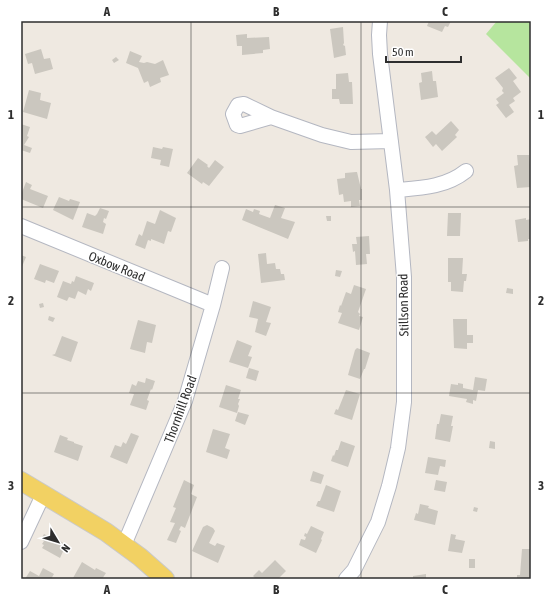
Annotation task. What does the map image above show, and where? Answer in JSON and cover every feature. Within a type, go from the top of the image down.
[{"type":"main road","points":[[21,481],[124,545],[165,579]]},
{"type":"street","name":"Stillson Road","points":[[346,579],[354,570],[378,522],[390,486],[398,448],[404,402],[404,277],[398,190],[380,54],[380,21]]},
{"type":"street","points":[[271,116],[322,136],[351,142],[391,141]]},
{"type":"street","points":[[398,190],[435,187],[460,176],[466,171]]},
{"type":"street","name":"Oxbow Road","points":[[21,226],[213,305]]},
{"type":"street","name":"Thornhill Road","points":[[124,545],[185,401],[213,305],[222,268]]},
{"type":"street","points":[[21,542],[43,495]]},
{"type":"green space","points":[[497,21],[531,21],[531,79],[486,34]]},
{"type":"building","points":[[429,21],[451,21],[448,27],[445,26],[442,32],[427,26]]},
{"type":"building","points":[[343,27],[343,45],[345,46],[346,55],[334,58],[330,29]]},
{"type":"building","points":[[247,34],[247,38],[269,37],[270,49],[263,50],[263,53],[242,55],[242,46],[237,46],[236,35]]},
{"type":"building","points":[[41,49],[44,59],[50,58],[53,69],[35,74],[32,63],[28,64],[25,54]]},
{"type":"building","points":[[130,51],[142,56],[139,62],[155,64],[163,60],[169,75],[160,78],[161,82],[150,87],[148,81],[144,83],[138,68],[126,63]]},
{"type":"building","points":[[116,57],[119,60],[114,63],[112,60]]},
{"type":"building","points":[[509,68],[517,78],[513,81],[521,92],[513,98],[515,101],[509,105],[514,112],[506,118],[496,105],[499,103],[496,99],[504,93],[502,91],[503,88],[495,78]]},
{"type":"building","points":[[432,71],[433,81],[436,81],[438,97],[421,100],[419,83],[422,82],[421,73]]},
{"type":"building","points":[[348,73],[349,82],[352,82],[353,104],[340,104],[339,99],[332,99],[332,89],[336,89],[336,74]]},
{"type":"building","points":[[29,90],[41,93],[40,100],[51,103],[47,119],[23,112]]},
{"type":"building","points":[[451,121],[459,130],[455,135],[457,137],[442,151],[436,144],[433,147],[425,137],[432,131],[436,135]]},
{"type":"building","points":[[21,124],[30,127],[27,136],[29,137],[24,145],[32,148],[30,153],[21,150]]},
{"type":"building","points":[[153,147],[173,149],[169,167],[160,165],[161,160],[151,158]]},
{"type":"building","points":[[517,155],[529,155],[531,165],[531,187],[517,188],[514,166],[518,165]]},
{"type":"building","points":[[198,158],[208,165],[207,166],[209,168],[215,160],[224,167],[209,186],[203,182],[202,184],[187,173]]},
{"type":"building","points":[[357,172],[362,189],[362,200],[359,200],[360,206],[351,207],[351,201],[344,202],[343,194],[339,195],[337,179],[345,178],[345,173]]},
{"type":"building","points":[[26,182],[32,185],[30,189],[48,196],[43,208],[21,199]]},
{"type":"building","points":[[59,197],[69,201],[70,199],[80,202],[73,220],[53,210]]},
{"type":"building","points":[[275,205],[285,208],[281,218],[295,222],[288,239],[242,220],[246,209],[253,212],[254,209],[260,211],[259,214],[270,218]]},
{"type":"building","points":[[100,208],[109,211],[106,219],[104,218],[103,222],[106,224],[103,234],[82,227],[87,213],[95,216]]},
{"type":"building","points":[[160,210],[176,218],[171,232],[168,231],[164,244],[151,239],[151,241],[148,240],[145,249],[135,245],[139,234],[142,236],[147,221],[155,224]]},
{"type":"building","points":[[448,213],[461,213],[460,236],[447,236]]},
{"type":"building","points":[[326,216],[331,216],[331,221],[327,221]]},
{"type":"building","points":[[526,218],[526,220],[531,219],[531,239],[528,239],[528,241],[518,242],[515,220]]},
{"type":"building","points":[[369,236],[370,254],[366,254],[367,264],[356,265],[355,251],[353,252],[352,244],[357,244],[356,237]]},
{"type":"building","points":[[266,253],[267,264],[275,263],[276,269],[280,269],[281,274],[284,274],[285,280],[261,283],[258,254]]},
{"type":"building","points":[[21,255],[26,257],[21,269]]},
{"type":"building","points":[[448,258],[463,258],[462,274],[467,274],[466,281],[464,281],[463,292],[451,291],[451,282],[448,282]]},
{"type":"building","points":[[40,264],[59,271],[54,283],[46,280],[45,283],[34,279]]},
{"type":"building","points":[[336,270],[342,271],[340,277],[335,276]]},
{"type":"building","points":[[76,276],[94,283],[91,291],[88,289],[86,295],[78,291],[75,299],[69,297],[67,301],[57,297],[63,281],[71,284],[72,281],[74,282]]},
{"type":"building","points":[[354,285],[366,289],[358,312],[360,314],[359,316],[363,317],[359,330],[338,323],[342,313],[338,312],[340,305],[341,306],[346,292],[351,294]]},
{"type":"building","points":[[507,288],[513,289],[513,294],[506,293]]},
{"type":"building","points":[[253,301],[271,307],[266,322],[271,323],[266,336],[255,332],[258,319],[249,317]]},
{"type":"building","points":[[43,303],[44,307],[40,308],[39,304]]},
{"type":"building","points":[[49,316],[55,318],[53,322],[48,320]]},
{"type":"building","points":[[453,319],[467,319],[467,335],[473,335],[473,343],[467,343],[467,349],[454,348]]},
{"type":"building","points":[[138,320],[156,325],[152,343],[147,342],[145,353],[130,349]]},
{"type":"building","points":[[62,336],[78,342],[71,362],[52,355],[55,354]]},
{"type":"building","points":[[237,340],[252,346],[248,356],[252,357],[248,368],[229,362]]},
{"type":"building","points":[[357,348],[370,353],[360,379],[348,375],[355,350]]},
{"type":"building","points":[[249,368],[259,371],[256,381],[246,378]]},
{"type":"building","points":[[475,377],[487,379],[485,391],[478,390],[476,401],[473,400],[473,404],[466,402],[467,399],[449,396],[451,384],[463,384],[463,388],[473,390]]},
{"type":"building","points":[[146,378],[155,381],[147,400],[149,401],[146,410],[130,405],[134,394],[129,393],[132,384],[136,386],[138,381],[145,383]]},
{"type":"building","points":[[226,385],[241,390],[238,399],[240,399],[237,413],[219,407]]},
{"type":"building","points":[[346,390],[360,394],[352,420],[334,414],[336,409],[338,410]]},
{"type":"building","points":[[238,412],[249,415],[245,425],[235,421]]},
{"type":"building","points":[[441,414],[453,416],[450,442],[435,439],[437,424],[439,424]]},
{"type":"building","points":[[213,429],[230,434],[225,448],[230,450],[227,459],[206,452]]},
{"type":"building","points":[[131,433],[139,436],[127,464],[110,457],[115,445],[121,447],[123,442],[126,444]]},
{"type":"building","points":[[60,435],[68,438],[67,440],[83,446],[78,461],[54,452]]},
{"type":"building","points":[[341,441],[355,446],[348,467],[331,461],[336,450],[338,450]]},
{"type":"building","points":[[490,441],[495,442],[495,449],[489,448]]},
{"type":"building","points":[[428,457],[446,460],[445,467],[440,466],[438,475],[425,473]]},
{"type":"building","points":[[313,471],[324,475],[321,484],[310,481]]},
{"type":"building","points":[[184,480],[194,485],[191,494],[197,497],[185,528],[181,526],[179,530],[181,531],[176,543],[167,540],[175,523],[170,522],[176,508],[173,507]]},
{"type":"building","points":[[436,480],[447,482],[445,492],[434,490]]},
{"type":"building","points":[[326,485],[341,491],[334,512],[316,506],[318,501],[320,501]]},
{"type":"building","points":[[420,504],[429,506],[428,508],[438,511],[435,525],[414,520],[416,513],[418,514]]},
{"type":"building","points":[[474,507],[478,508],[477,512],[473,511]]},
{"type":"building","points":[[207,525],[215,531],[209,543],[215,546],[217,543],[225,546],[218,563],[192,551],[203,527]]},
{"type":"building","points":[[311,526],[324,532],[316,553],[299,545],[301,539],[305,540],[305,533],[307,534]]},
{"type":"building","points":[[44,534],[54,539],[56,538],[66,545],[60,558],[42,548],[44,541],[41,539]]},
{"type":"building","points":[[451,534],[456,535],[455,539],[465,541],[462,553],[448,551]]},
{"type":"building","points":[[522,549],[531,549],[531,579],[517,579],[517,575],[520,575]]},
{"type":"building","points":[[469,559],[475,559],[475,568],[469,568]]},
{"type":"building","points":[[275,560],[286,571],[278,579],[256,579],[253,576],[259,570],[262,573]]},
{"type":"building","points":[[82,562],[95,570],[96,568],[106,573],[102,579],[73,578]]},
{"type":"building","points":[[43,568],[54,574],[51,579],[25,579],[30,571],[39,576]]},
{"type":"building","points":[[426,574],[426,579],[413,579],[413,576]]}]
